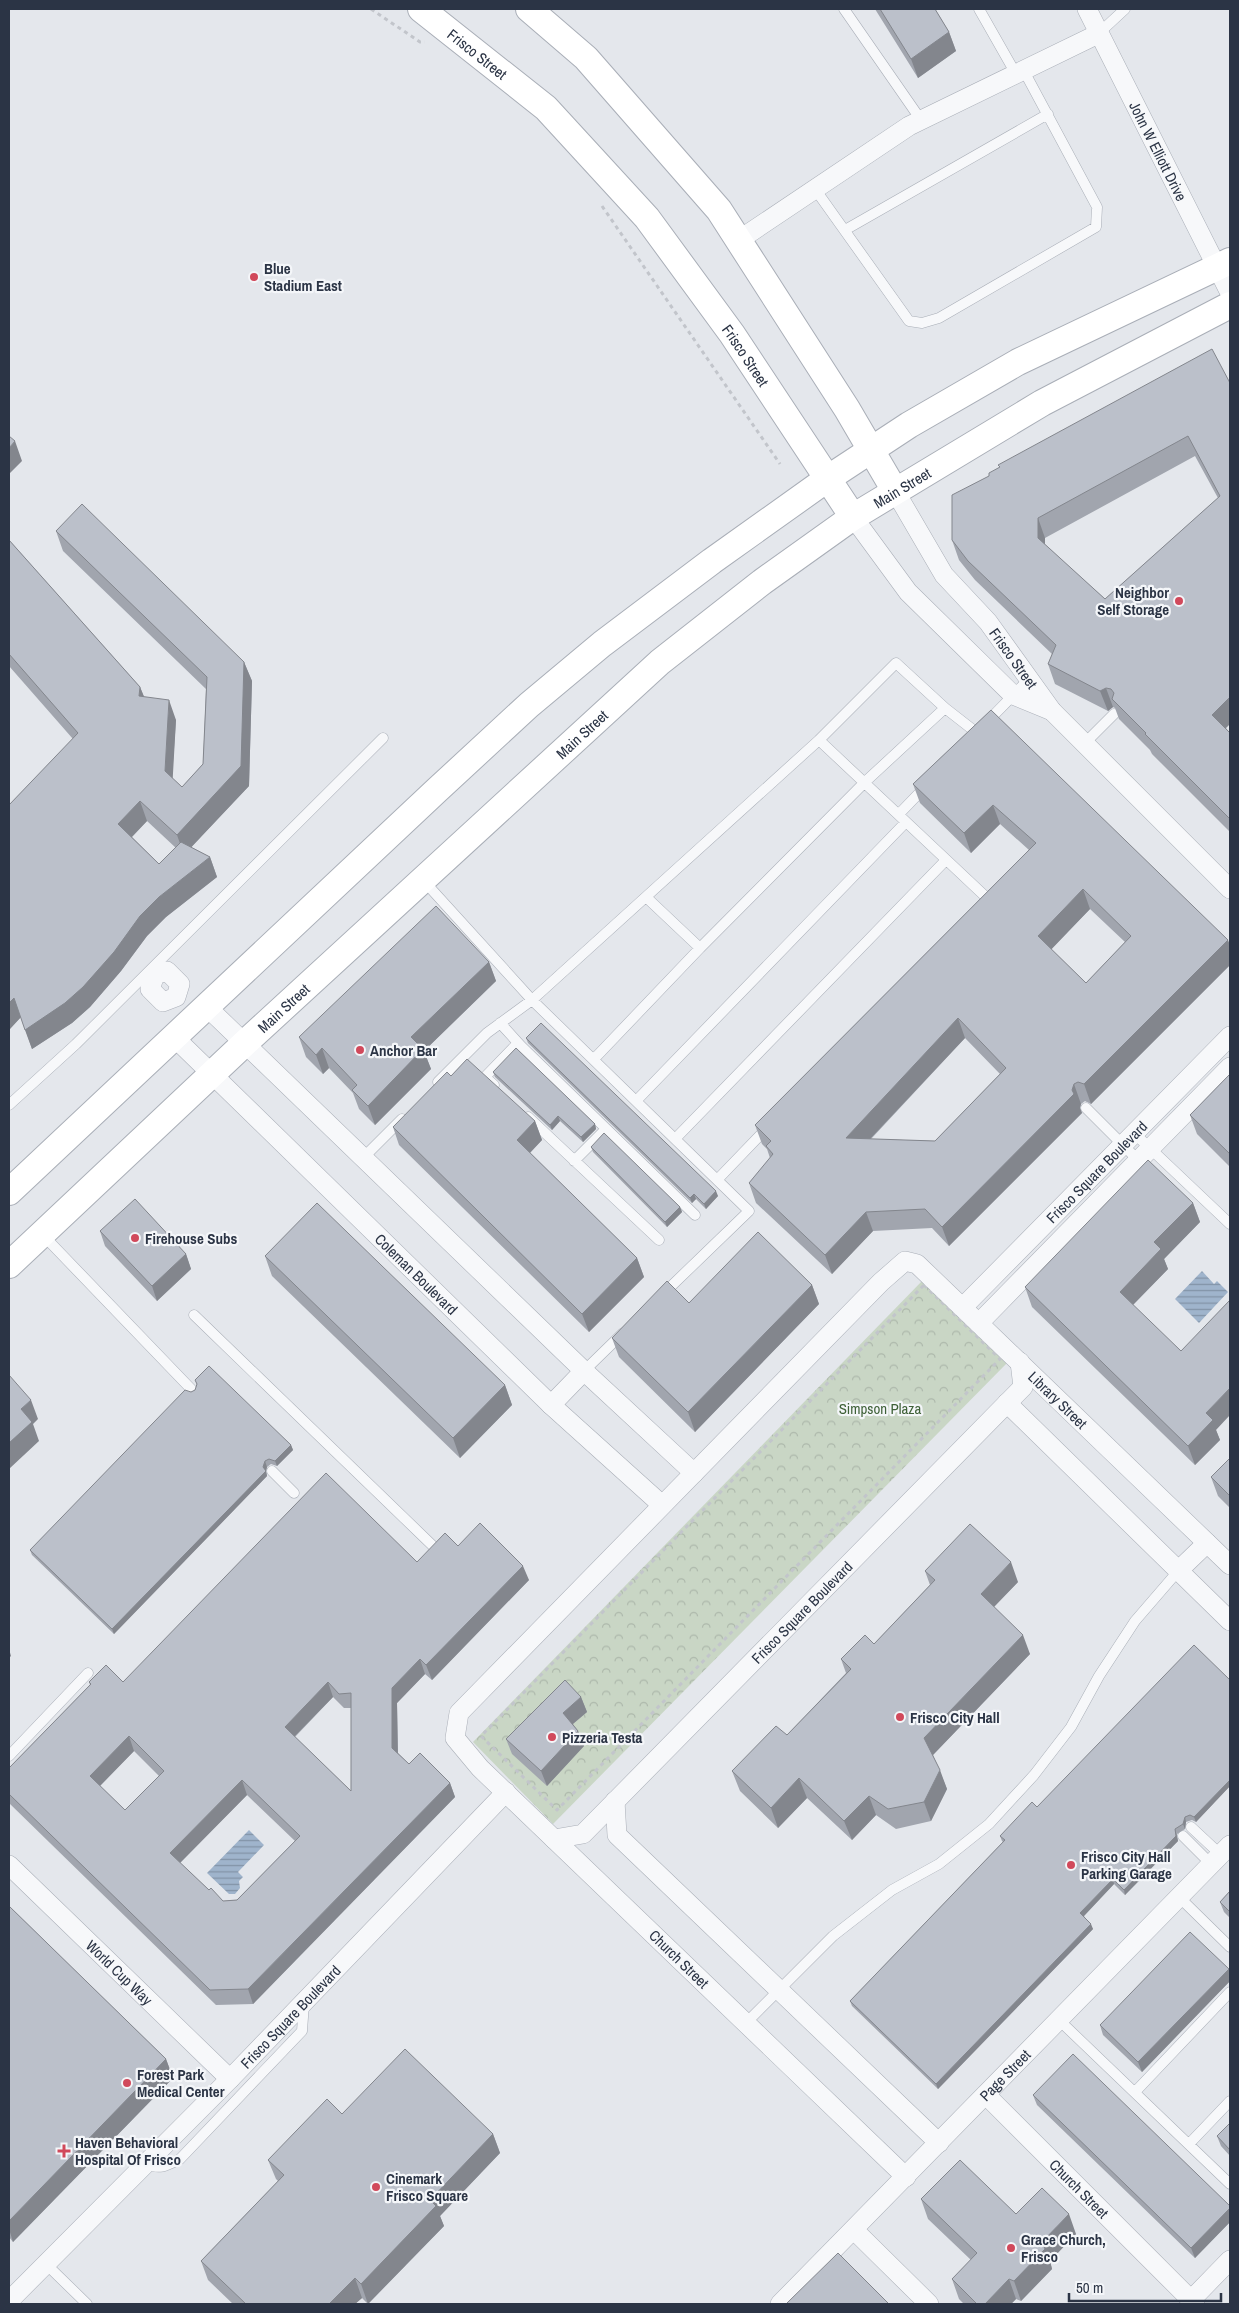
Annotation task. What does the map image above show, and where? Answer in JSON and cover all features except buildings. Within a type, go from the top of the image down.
[{"type":"main road","name":"Frisco Street","points":[[422,9],[546,108],[647,218],[732,334],[852,517]]},
{"type":"main road","name":"Frisco Street","points":[[529,9],[586,58],[719,210],[871,449],[895,491]]},
{"type":"main road","points":[[9,1192],[529,706],[610,638],[827,479],[871,449],[1018,362],[1224,264]]},
{"type":"main road","name":"Main Street","points":[[9,1265],[212,1073],[660,662],[762,582],[852,517],[1042,403],[1230,305]]},
{"type":"street","name":"John W Elliott Drive","points":[[1087,9],[1098,34],[1224,264],[1230,293]]},
{"type":"street","points":[[739,240],[921,120],[1098,34]]},
{"type":"street","name":"Frisco Street","points":[[895,491],[944,575],[988,622],[1052,711],[1230,888]]},
{"type":"street","name":"Frisco Street","points":[[852,517],[908,592],[1013,695],[1052,711]]},
{"type":"street","points":[[153,972],[167,971],[180,984],[176,998],[246,1042],[584,1371],[694,1473],[662,1506]]},
{"type":"street","name":"Frisco Square Boulevard","points":[[963,1307],[1230,1036]]},
{"type":"street","name":"Coleman Boulevard","points":[[174,1037],[551,1405],[662,1506]]},
{"type":"street","name":"Frisco Square Boulevard","points":[[979,1322],[1230,1067]]},
{"type":"street","name":"Library Street","points":[[694,1473],[881,1282],[905,1261],[917,1264],[963,1307],[1230,1565]]},
{"type":"street","name":"Frisco Square Boulevard","points":[[554,1839],[583,1834],[1023,1387],[1020,1362]]},
{"type":"street","points":[[551,1405],[584,1371]]},
{"type":"street","points":[[1007,1403],[1230,1621]]},
{"type":"street","name":"Church Street","points":[[662,1506],[459,1713],[455,1738],[554,1839],[906,2177]]},
{"type":"street","points":[[1178,1570],[1207,1543]]},
{"type":"street","name":"Frisco Square Boulevard","points":[[9,2301],[230,2079],[506,1792]]},
{"type":"street","points":[[615,1801],[617,1835],[939,2143]]},
{"type":"street","name":"Page Street","points":[[780,2304],[1221,1855]]},
{"type":"street","name":"World Cup Way","points":[[9,1865],[230,2079]]},
{"type":"street","name":"Church Street","points":[[986,2094],[1193,2302]]},
{"type":"street","points":[[854,2230],[929,2304]]},
{"type":"street","points":[[1193,2302],[1230,2260]]},
{"type":"lane","points":[[844,9],[921,120]]},
{"type":"lane","points":[[815,189],[909,321],[922,323],[939,318],[1096,227],[1097,207],[1048,114],[979,9]]},
{"type":"lane","points":[[1098,34],[1125,9]]},
{"type":"lane","points":[[845,230],[1048,114]]},
{"type":"lane","points":[[430,1090],[486,1033],[532,1000],[819,740],[896,663],[973,736],[1030,678]]},
{"type":"lane","points":[[594,1060],[700,948],[865,782],[945,708]]},
{"type":"lane","points":[[1085,743],[1114,714]]},
{"type":"lane","points":[[9,1105],[153,972],[383,738]]},
{"type":"lane","points":[[819,740],[988,899],[974,913]]},
{"type":"lane","points":[[636,1101],[902,818],[931,780]]},
{"type":"lane","points":[[675,1139],[946,860]]},
{"type":"lane","points":[[423,880],[532,1000],[749,1211],[652,1304]]},
{"type":"lane","points":[[646,897],[700,948]]},
{"type":"lane","points":[[500,1023],[518,1043],[695,1215]]},
{"type":"lane","points":[[499,1090],[485,1077],[518,1043]]},
{"type":"lane","points":[[1086,1108],[1129,1140],[1230,1224]]},
{"type":"lane","points":[[519,1109],[660,1240]]},
{"type":"lane","points":[[364,1157],[410,1111]]},
{"type":"lane","points":[[717,1180],[778,1117]]},
{"type":"lane","points":[[574,1160],[606,1129]]},
{"type":"lane","points":[[1129,1140],[1145,1154]]},
{"type":"lane","points":[[42,1234],[192,1390]]},
{"type":"lane","points":[[194,1315],[433,1546]]},
{"type":"lane","points":[[584,1371],[632,1324]]},
{"type":"lane","points":[[272,1471],[294,1493]]},
{"type":"lane","points":[[746,2024],[833,1936],[892,1890],[939,1864],[989,1824],[1034,1775],[1071,1727],[1099,1676],[1135,1621],[1178,1570]]},
{"type":"lane","points":[[9,1756],[88,1673]]},
{"type":"lane","points":[[1191,1826],[1221,1855]]},
{"type":"lane","points":[[1183,1836],[1221,1855]]},
{"type":"lane","points":[[1179,1897],[1230,1946]]},
{"type":"lane","points":[[1135,2092],[1230,1992]]},
{"type":"lane","points":[[147,2162],[154,2167],[166,2167],[180,2159],[302,2031],[304,2002]]},
{"type":"lane","points":[[1059,2020],[1230,2184]]},
{"type":"lane","points":[[1189,2144],[1230,2101]]},
{"type":"lane","points":[[46,2264],[88,2304]]},
{"type":"lane","points":[[9,2301],[13,2304]]},
{"type":"path","points":[[371,9],[420,42],[428,43]]},
{"type":"path","points":[[599,201],[780,464]]},
{"type":"path","points":[[924,1285],[1000,1359],[557,1810],[481,1736],[924,1285]]},
{"type":"green space","name":"Simpson Plaza","points":[[923,1280],[1008,1362],[553,1824],[473,1742]]},
{"type":"water","points":[[1202,1271],[1214,1284],[1217,1281],[1228,1292],[1199,1323],[1175,1299]]},
{"type":"water","points":[[249,1830],[264,1845],[238,1872],[243,1877],[239,1881],[240,1888],[235,1894],[229,1894],[207,1873]]},
{"type":"place","name":"Blue Stadium East","points":[[254,277]]},
{"type":"place","name":"Neighbor Self Storage","points":[[1179,601]]},
{"type":"place","name":"Anchor Bar","points":[[360,1050]]},
{"type":"place","name":"Firehouse Subs","points":[[135,1238]]},
{"type":"place","name":"Frisco City Hall","points":[[900,1717]]},
{"type":"place","name":"Pizzeria Testa","points":[[552,1737]]},
{"type":"place","name":"Frisco City Hall Parking Garage","points":[[1071,1865]]},
{"type":"place","name":"Forest Park Medical Center","points":[[127,2083]]},
{"type":"place","name":"Haven Behavioral Hospital Of Frisco","points":[[64,2151]]},
{"type":"place","name":"Cinemark Frisco Square","points":[[376,2187]]},
{"type":"place","name":"Grace Church, Frisco","points":[[1011,2248]]}]
